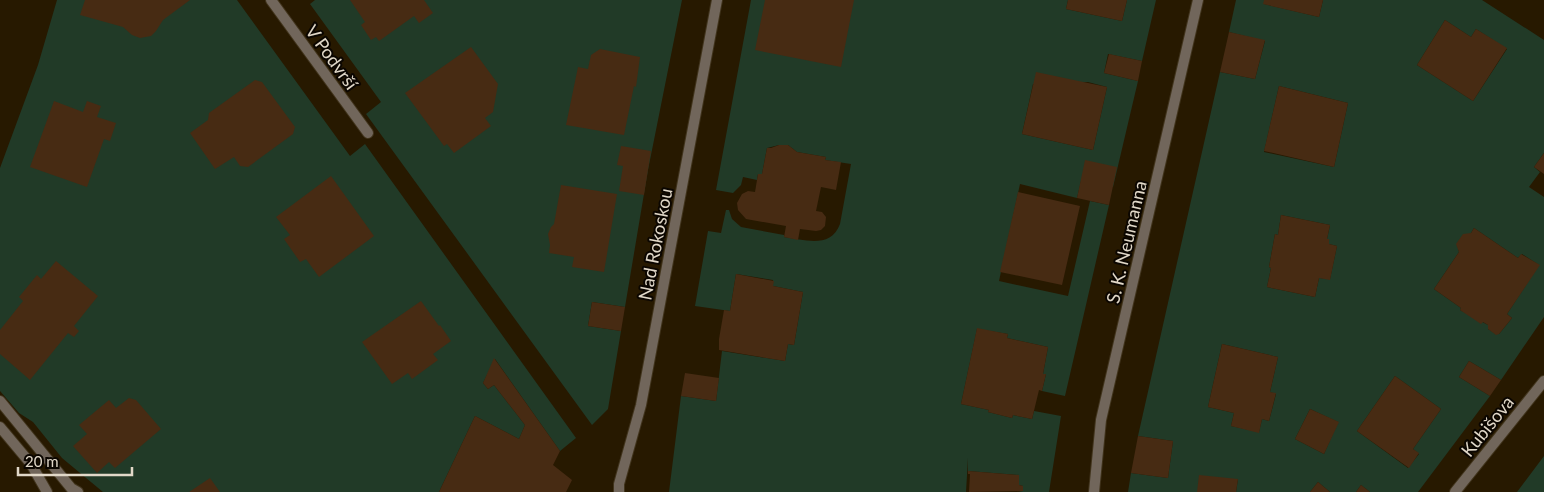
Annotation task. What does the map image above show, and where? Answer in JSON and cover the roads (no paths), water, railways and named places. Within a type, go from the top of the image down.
[{"type":"street","name":"V Podvrší","points":[[271,0],[368,133]]},
{"type":"street","name":"Nad Rokoskou","points":[[617,489],[641,404],[717,0]]},
{"type":"street","name":"S. K. Neumanna","points":[[1094,492],[1101,420],[1198,0]]},
{"type":"street","name":"Kubišova","points":[[1455,492],[1544,381]]},
{"type":"street","points":[[0,401],[71,488],[78,492]]},
{"type":"street","points":[[0,427],[31,464],[48,492]]}]
